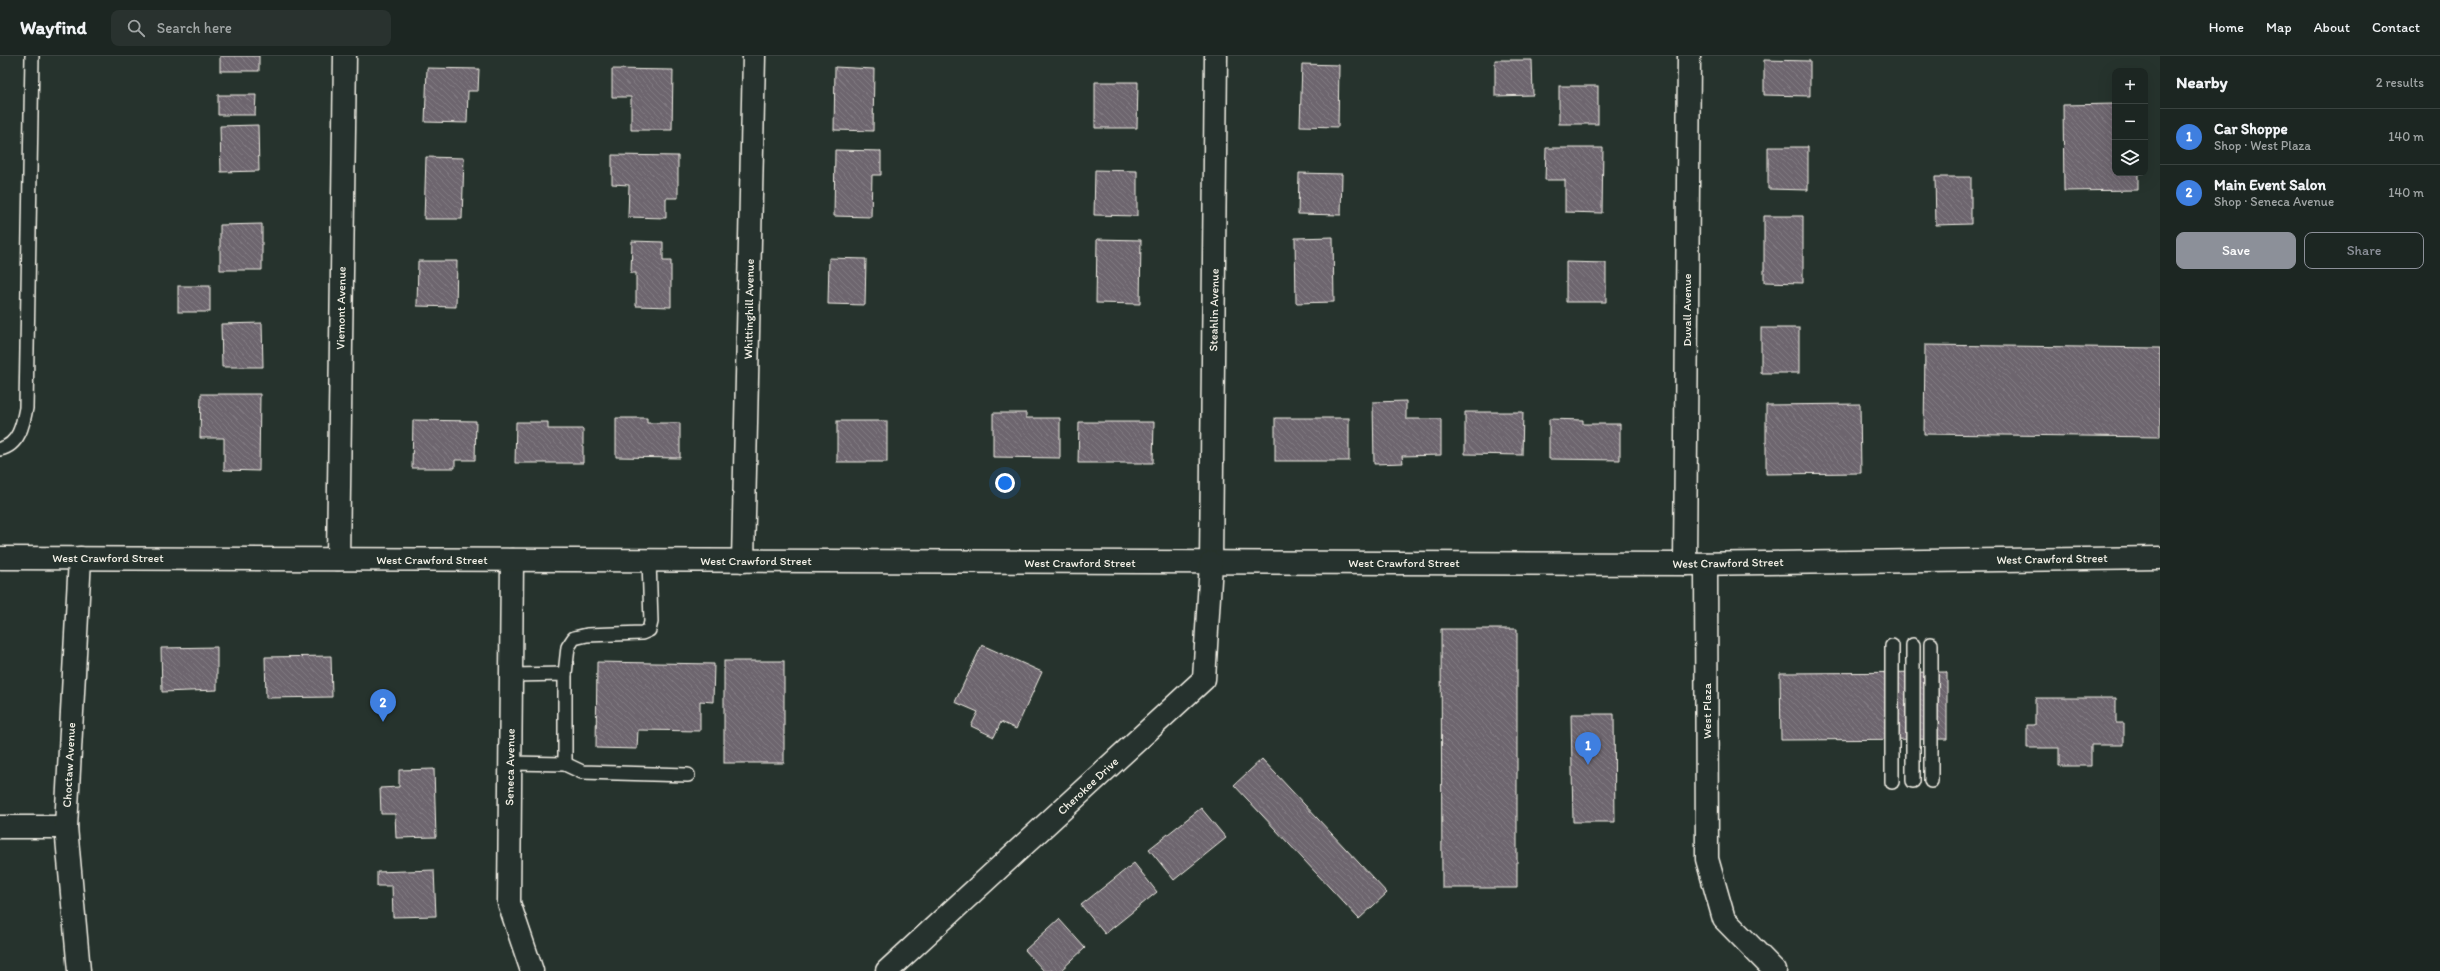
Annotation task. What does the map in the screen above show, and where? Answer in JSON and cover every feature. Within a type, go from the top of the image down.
[{"type":"street","name":"Viemont Avenue","points":[[338,559],[344,56]]},
{"type":"street","name":"Whittinghill Avenue","points":[[743,561],[754,56]]},
{"type":"street","name":"Steahlin Avenue","points":[[1211,563],[1216,56]]},
{"type":"street","name":"Duvall Avenue","points":[[1689,56],[1696,564]]},
{"type":"street","name":"West Crawford Street","points":[[0,558],[1696,564],[2160,558]]},
{"type":"street","name":"Choctaw Avenue","points":[[79,971],[66,828],[80,558]]},
{"type":"street","name":"Seneca Avenue","points":[[512,560],[509,904],[532,971]]},
{"type":"street","name":"Cherokee Drive","points":[[887,971],[1204,679],[1211,563]]},
{"type":"street","name":"West Plaza","points":[[1696,564],[1707,859],[1724,919],[1775,971]]},
{"type":"street","points":[[0,828],[66,828]]},
{"type":"lane","points":[[0,449],[5,448],[19,435],[26,408],[32,56]]},
{"type":"lane","points":[[565,764],[565,674],[568,647],[574,638],[587,635],[642,634],[648,630],[651,622],[649,560]]},
{"type":"lane","points":[[1931,644],[1931,781]]},
{"type":"lane","points":[[1913,645],[1913,781]]},
{"type":"lane","points":[[1892,646],[1892,782]]},
{"type":"lane","points":[[511,675],[565,674]]},
{"type":"lane","points":[[510,763],[565,764],[582,772],[688,775]]},
{"type":"building","points":[[220,56],[259,56],[259,71],[220,71]]},
{"type":"building","points":[[1495,60],[1532,60],[1533,95],[1495,96]]},
{"type":"building","points":[[1764,60],[1810,61],[1810,96],[1764,95]]},
{"type":"building","points":[[1302,64],[1339,65],[1338,127],[1300,126]]},
{"type":"building","points":[[835,67],[874,69],[873,131],[834,130]]},
{"type":"building","points":[[427,68],[479,69],[478,91],[468,91],[467,123],[425,122]]},
{"type":"building","points":[[612,69],[673,70],[672,130],[631,130],[631,97],[612,97]]},
{"type":"building","points":[[1095,82],[1138,82],[1137,128],[1095,128]]},
{"type":"building","points":[[1559,86],[1598,86],[1598,124],[1559,124]]},
{"type":"building","points":[[218,95],[256,95],[255,115],[218,115]]},
{"type":"building","points":[[2112,104],[2112,176],[2138,176],[2138,190],[2064,191],[2063,105]]},
{"type":"building","points":[[258,125],[259,171],[221,172],[220,126]]},
{"type":"building","points":[[1768,147],[1808,147],[1808,190],[1768,189]]},
{"type":"building","points":[[1546,148],[1603,148],[1602,213],[1565,212],[1565,180],[1545,180]]},
{"type":"building","points":[[835,150],[881,151],[881,175],[872,175],[871,217],[834,216]]},
{"type":"building","points":[[612,155],[678,156],[678,198],[666,198],[666,218],[628,217],[629,185],[612,184]]},
{"type":"building","points":[[426,157],[464,158],[462,219],[424,219]]},
{"type":"building","points":[[1095,170],[1137,171],[1137,216],[1094,215]]},
{"type":"building","points":[[1299,173],[1342,174],[1341,215],[1298,214]]},
{"type":"building","points":[[1935,177],[1971,177],[1971,224],[1936,225]]},
{"type":"building","points":[[1764,216],[1803,216],[1803,283],[1764,282]]},
{"type":"building","points":[[262,224],[262,270],[220,270],[220,225]]},
{"type":"building","points":[[1333,237],[1334,302],[1296,303],[1295,238]]},
{"type":"building","points":[[1097,239],[1141,240],[1140,304],[1096,303]]},
{"type":"building","points":[[632,241],[663,242],[663,261],[671,261],[671,307],[636,306],[636,273],[631,273]]},
{"type":"building","points":[[829,258],[866,259],[865,305],[828,304]]},
{"type":"building","points":[[418,261],[457,261],[456,307],[417,306]]},
{"type":"building","points":[[1566,262],[1606,263],[1606,302],[1566,302]]},
{"type":"building","points":[[178,286],[210,286],[210,312],[178,312]]},
{"type":"building","points":[[262,323],[263,367],[222,367],[221,324]]},
{"type":"building","points":[[1761,328],[1799,328],[1799,373],[1761,373]]},
{"type":"building","points":[[1925,345],[2160,348],[2160,437],[1924,434]]},
{"type":"building","points":[[201,394],[260,394],[259,471],[224,470],[224,438],[200,438]]},
{"type":"building","points":[[1406,401],[1406,419],[1441,419],[1441,455],[1402,456],[1403,463],[1374,464],[1373,402]]},
{"type":"building","points":[[1860,404],[1861,473],[1766,474],[1766,405]]},
{"type":"building","points":[[1465,412],[1523,412],[1522,455],[1465,454]]},
{"type":"building","points":[[993,413],[1026,413],[1026,418],[1060,418],[1060,458],[993,457]]},
{"type":"building","points":[[616,418],[647,418],[647,423],[680,423],[680,458],[616,457]]},
{"type":"building","points":[[1275,418],[1349,418],[1349,461],[1275,461]]},
{"type":"building","points":[[1549,419],[1583,420],[1583,424],[1620,424],[1620,460],[1549,459]]},
{"type":"building","points":[[413,420],[476,421],[475,460],[455,460],[455,468],[412,468]]},
{"type":"building","points":[[837,421],[887,421],[887,462],[837,462]]},
{"type":"building","points":[[516,422],[548,422],[548,429],[583,429],[583,463],[515,463]]},
{"type":"building","points":[[1079,422],[1154,422],[1153,463],[1078,463]]},
{"type":"building","points":[[1441,629],[1517,629],[1517,888],[1442,888]]},
{"type":"building","points":[[982,645],[1042,672],[1016,729],[1001,722],[994,737],[971,726],[978,712],[955,702]]},
{"type":"building","points":[[217,647],[217,690],[162,692],[161,648]]},
{"type":"building","points":[[331,656],[332,697],[266,698],[265,657]]},
{"type":"building","points":[[724,661],[784,661],[784,763],[724,763]]},
{"type":"building","points":[[597,662],[714,664],[713,702],[700,701],[700,731],[638,730],[637,749],[596,748]]},
{"type":"building","points":[[1947,672],[1947,739],[1781,740],[1780,673]]},
{"type":"building","points":[[2035,698],[2116,698],[2116,723],[2124,723],[2124,745],[2091,745],[2091,766],[2059,766],[2059,748],[2027,748],[2027,725],[2035,725]]},
{"type":"building","points":[[1571,714],[1614,714],[1615,822],[1573,822]]},
{"type":"building","points":[[1262,759],[1387,893],[1359,919],[1234,785]]},
{"type":"building","points":[[434,769],[436,837],[396,838],[395,814],[381,814],[380,788],[399,787],[399,770]]},
{"type":"building","points":[[1201,808],[1226,838],[1174,880],[1149,849]]},
{"type":"building","points":[[1134,863],[1157,892],[1105,934],[1081,905]]},
{"type":"building","points":[[434,870],[436,916],[393,917],[392,886],[377,886],[377,872]]},
{"type":"building","points":[[1059,919],[1085,948],[1060,971],[1044,971],[1025,950]]},
{"type":"place","name":"Main Event Salon","points":[[383,722]]},
{"type":"place","name":"Car Shoppe","points":[[1588,765]]}]
